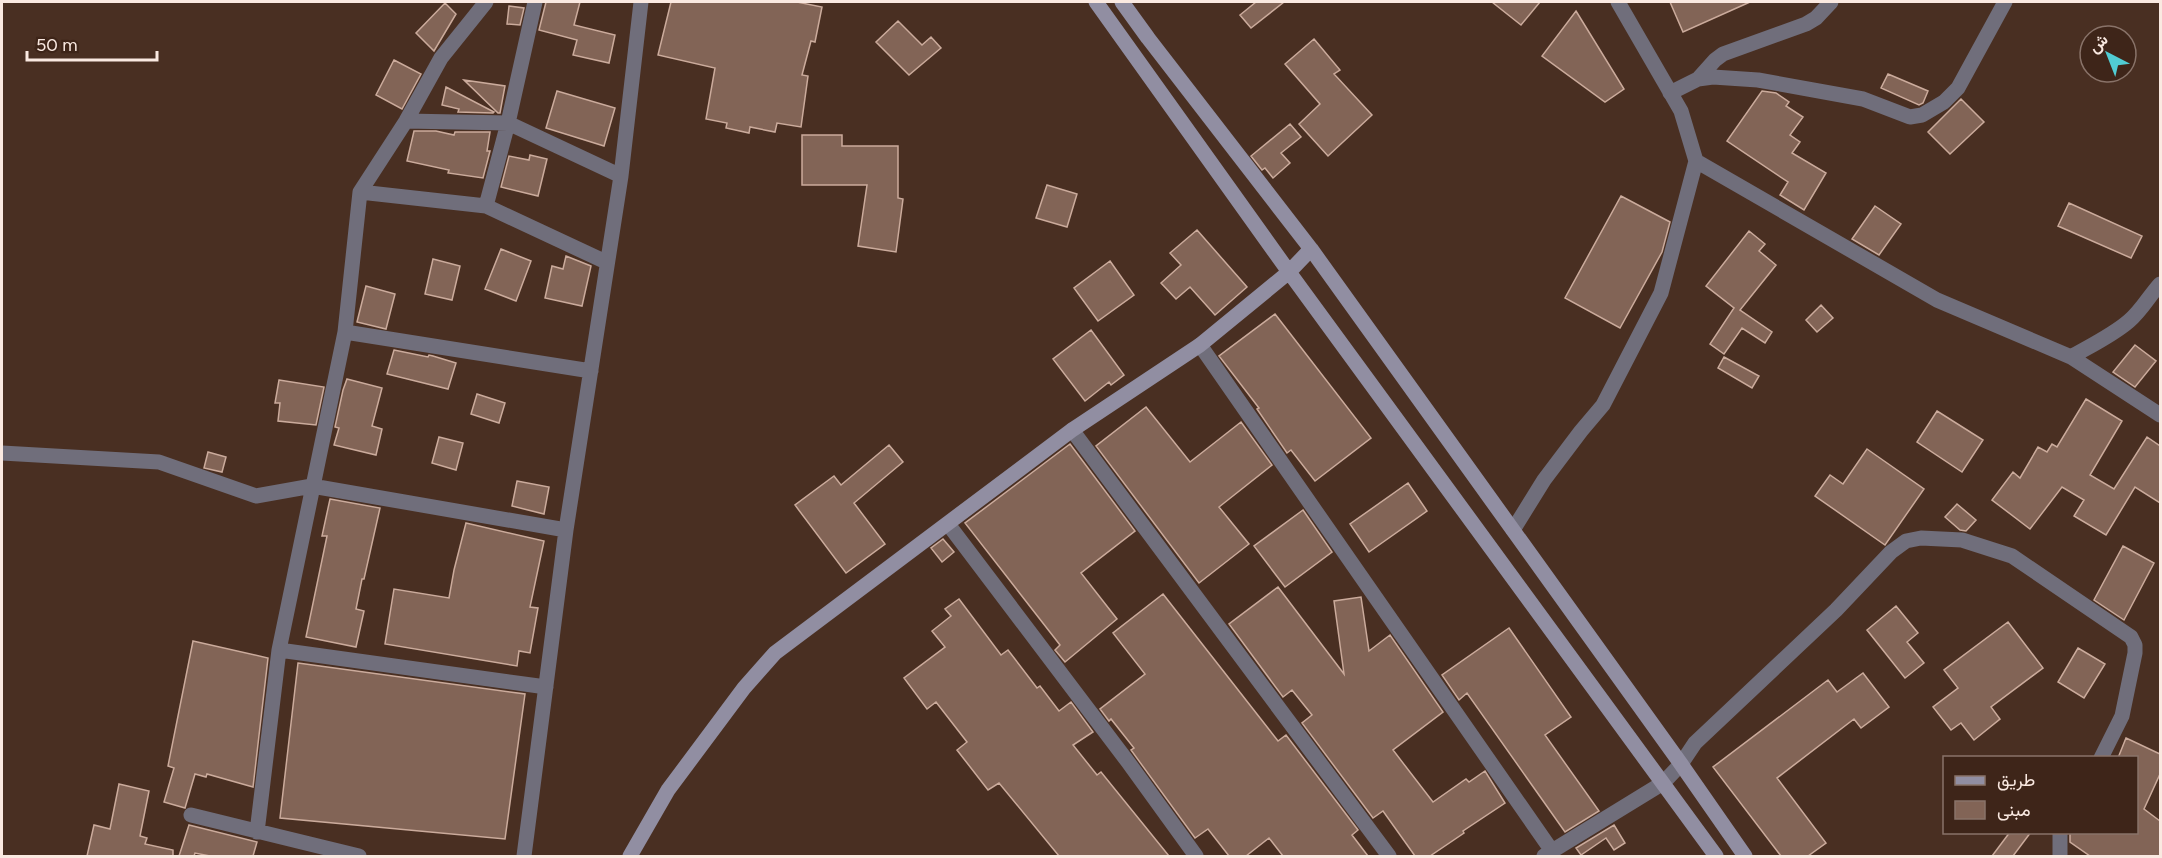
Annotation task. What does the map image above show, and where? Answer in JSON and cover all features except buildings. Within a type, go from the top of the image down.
[{"type":"main road","points":[[1096,2],[1289,272],[1716,856]]},
{"type":"main road","points":[[1122,2],[1311,249],[1745,856]]},
{"type":"main road","points":[[1132,52],[1148,38]]},
{"type":"main road","points":[[630,856],[668,790],[744,688],[775,653],[1072,430],[1200,345],[1289,272],[1311,249]]},
{"type":"main road","points":[[1493,550],[1513,530]]},
{"type":"street","points":[[257,832],[279,650],[345,332],[360,192],[406,121],[441,58],[486,2]]},
{"type":"street","points":[[486,207],[508,123],[535,2]]},
{"type":"street","points":[[524,856],[566,530],[621,176],[641,2]]},
{"type":"street","points":[[1513,530],[1544,480],[1581,430],[1603,405],[1661,293],[1696,162],[1681,111],[1618,2]]},
{"type":"street","points":[[1698,79],[1723,54],[1806,24],[1816,18],[1831,2]]},
{"type":"street","points":[[1670,93],[1698,79],[1713,77],[1758,80],[1863,99],[1911,117],[1922,115],[1944,102],[1958,88],[2005,2]]},
{"type":"street","points":[[406,121],[508,123],[621,176]]},
{"type":"street","points":[[1696,162],[1937,300],[2072,357],[2160,415]]},
{"type":"street","points":[[360,192],[486,207],[606,262]]},
{"type":"street","points":[[2072,357],[2128,322],[2158,291]]},
{"type":"street","points":[[345,332],[591,371]]},
{"type":"street","points":[[1200,345],[1548,854],[1663,783],[1681,764],[1695,743],[1836,610],[1891,552],[1906,541],[1921,538],[1962,540],[2012,556],[2131,637],[2135,645],[2135,653],[2122,716],[2102,756]]},
{"type":"street","points":[[1072,430],[1389,856]]},
{"type":"street","points":[[2,453],[159,462],[256,496],[312,486],[566,530]]},
{"type":"street","points":[[948,524],[1196,856]]},
{"type":"street","points":[[279,650],[546,687]]},
{"type":"street","points":[[191,815],[359,856]]},
{"type":"street","points":[[2060,834],[2060,856]]}]
